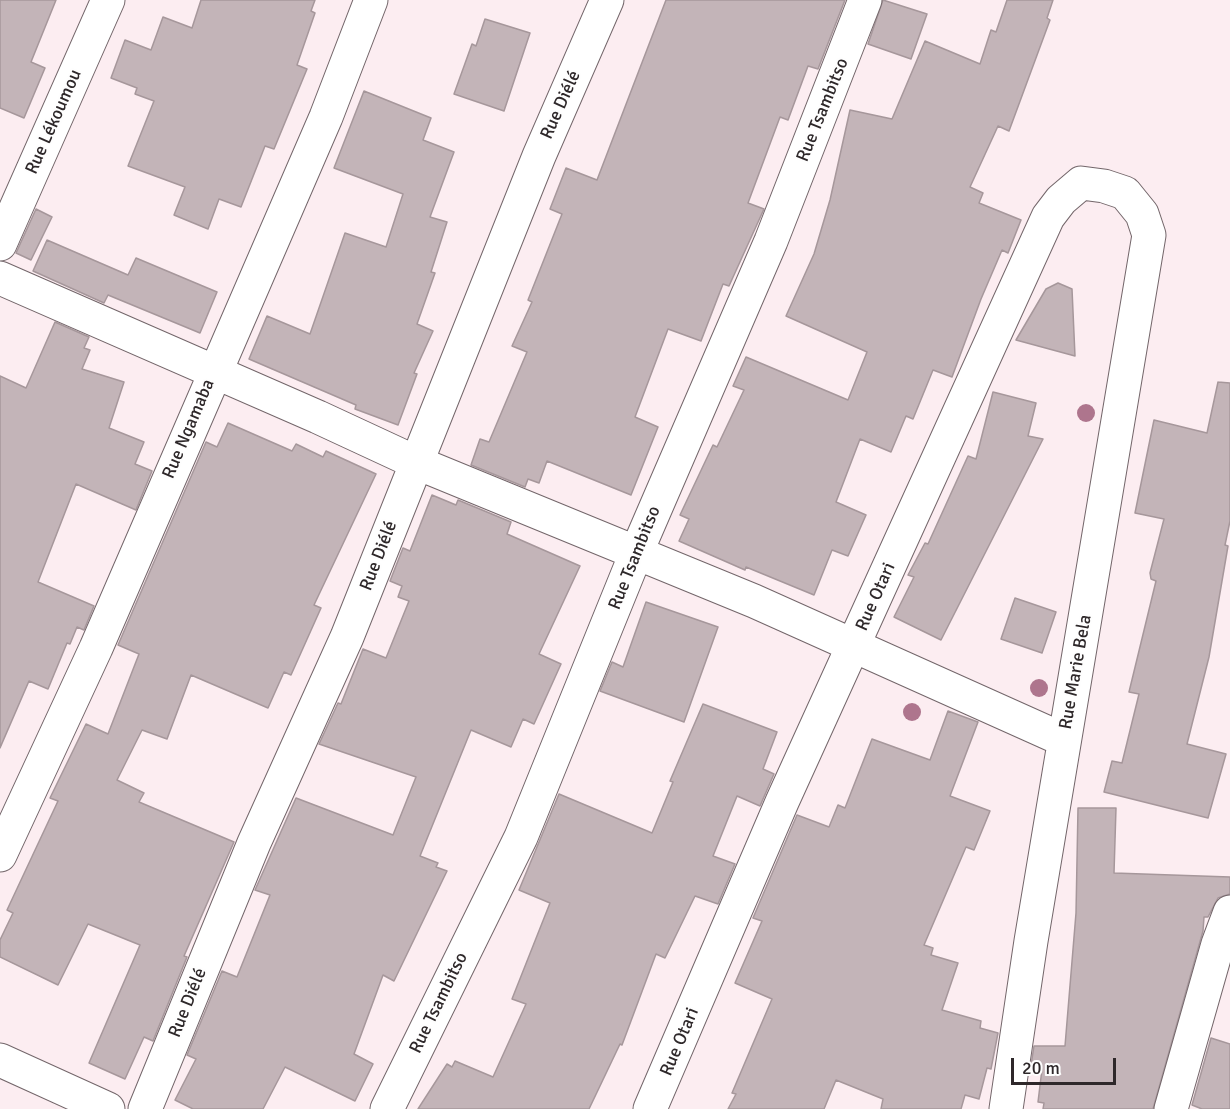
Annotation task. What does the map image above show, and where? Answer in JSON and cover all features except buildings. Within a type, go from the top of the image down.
[{"type":"street","name":"Rue Lékoumou","points":[[0,244],[108,0]]},
{"type":"street","name":"Rue Ngamaba","points":[[0,855],[96,648],[213,372],[326,117],[371,0]]},
{"type":"street","name":"Rue Diélé","points":[[145,1109],[254,843],[347,637],[539,156],[607,0]]},
{"type":"street","name":"Rue Tsambitso","points":[[387,1109],[521,837],[637,551],[771,241],[865,0]]},
{"type":"street","name":"Rue Otari","points":[[650,1109],[782,802],[1048,217],[1061,200],[1082,183],[1104,186],[1125,193],[1142,214],[1149,235]]},
{"type":"street","name":"Rue Marie Bela","points":[[1006,1109],[1064,740],[1149,235]]},
{"type":"street","points":[[0,278],[415,462],[637,551],[1064,740]]},
{"type":"street","points":[[1171,1109],[1218,944],[1230,912]]},
{"type":"street","points":[[0,1060],[108,1109]]}]
